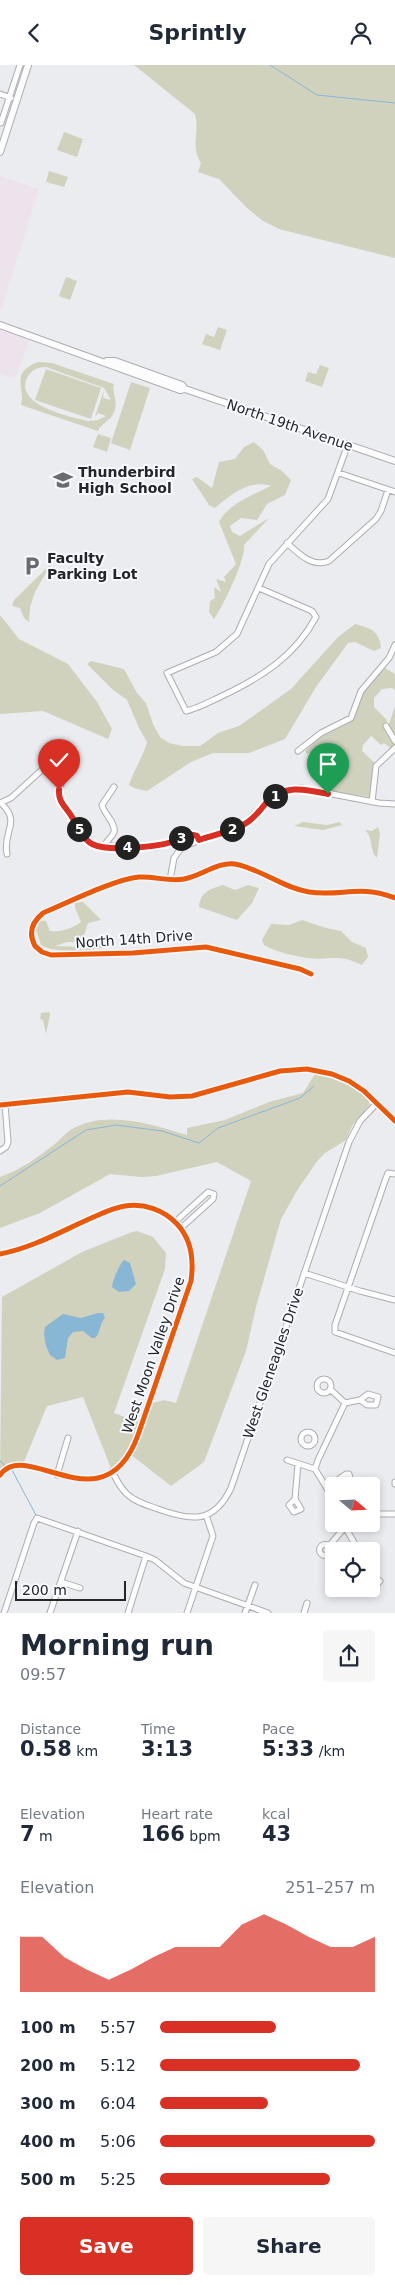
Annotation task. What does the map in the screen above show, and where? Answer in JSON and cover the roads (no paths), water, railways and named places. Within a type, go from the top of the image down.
[{"type":"main road","points":[[0,150],[13,99],[28,65]]},
{"type":"main road","name":"North 19th Avenue","points":[[0,325],[105,361],[180,390],[185,389],[395,461]]},
{"type":"street","points":[[1,123],[13,99],[20,65]]},
{"type":"street","points":[[0,94],[13,99]]},
{"type":"street","points":[[259,588],[312,611],[316,617],[295,648],[274,667],[243,685],[186,711],[167,673],[205,658],[232,641],[242,626],[269,564],[328,499],[348,444]]},
{"type":"street","points":[[339,473],[395,492]]},
{"type":"street","points":[[287,543],[304,557],[320,563],[329,561],[364,530],[381,511],[388,489]]},
{"type":"street","points":[[364,530],[369,536]]},
{"type":"street","points":[[329,561],[332,567]]},
{"type":"street","points":[[298,751],[321,733],[351,718],[361,691],[389,658],[395,645]]},
{"type":"street","points":[[386,726],[395,741]]},
{"type":"street","points":[[372,802],[376,766],[395,748]]},
{"type":"street","points":[[7,854],[6,843],[12,819],[8,810],[1,803],[11,798],[56,757],[65,755],[69,758],[70,762],[60,786],[59,795],[61,802],[86,837],[95,845],[157,847],[191,834],[197,836],[199,840]]},
{"type":"street","points":[[105,846],[105,843],[113,834],[114,827],[102,805],[114,787]]},
{"type":"street","points":[[395,804],[372,802],[301,788],[289,789],[273,797],[244,825],[185,844],[176,854],[170,880],[189,878],[214,867],[230,864],[244,867],[286,886],[307,892],[362,890],[378,892],[395,898]]},
{"type":"street","name":"North 14th Drive","points":[[170,880],[150,877],[129,879],[44,913],[33,924],[31,936],[35,946],[42,952],[51,955],[123,953],[206,947],[300,969],[312,974]]},
{"type":"street","points":[[0,1151],[6,1147],[8,1142],[3,1104],[128,1092],[170,1097],[192,1096],[280,1071],[297,1069],[318,1070],[332,1074],[364,1091],[395,1121]]},
{"type":"street","name":"West Gleneagles Drive","points":[[206,1515],[220,1506],[232,1488],[352,1134],[360,1121],[377,1103]]},
{"type":"street","points":[[395,1174],[388,1173],[348,1287],[335,1332],[395,1353]]},
{"type":"street","points":[[174,1222],[208,1192],[213,1193],[215,1196],[213,1199],[181,1228]]},
{"type":"street","name":"West Moon Valley Drive","points":[[0,1254],[38,1243],[108,1211],[136,1205],[153,1208],[181,1228],[192,1254],[190,1281],[133,1447],[127,1457],[112,1471],[86,1480],[57,1475],[29,1465],[19,1464],[7,1467],[0,1475]]},
{"type":"street","points":[[304,1273],[395,1300]]},
{"type":"street","points":[[330,1389],[345,1403]]},
{"type":"street","points":[[345,1403],[360,1401]]},
{"type":"street","points":[[315,1469],[324,1445],[345,1403]]},
{"type":"street","points":[[57,1475],[68,1438]]},
{"type":"street","points":[[314,1440],[324,1445]]},
{"type":"street","points":[[287,1460],[315,1469],[325,1486]]},
{"type":"street","points":[[295,1499],[298,1464]]},
{"type":"street","points":[[112,1471],[124,1492],[138,1502],[192,1519],[206,1515],[213,1536],[187,1613]]},
{"type":"street","points":[[380,1514],[395,1514]]},
{"type":"street","points":[[4,1613],[37,1518],[146,1556],[160,1564],[180,1581],[268,1613]]},
{"type":"street","points":[[50,1613],[78,1531]]},
{"type":"street","points":[[128,1613],[146,1556]]},
{"type":"street","points":[[60,1581],[80,1588]]},
{"type":"street","points":[[245,1613],[255,1585]]},
{"type":"street","points":[[304,1613],[308,1603]]},
{"type":"water","points":[[124,1260],[130,1263],[136,1284],[129,1291],[119,1292],[112,1285],[118,1269]]},
{"type":"water","points":[[103,1313],[105,1318],[95,1338],[92,1338],[83,1331],[73,1332],[68,1338],[65,1358],[57,1360],[50,1355],[46,1346],[45,1327],[63,1314],[81,1318]]},
{"type":"waterway","points":[[270,65],[317,95],[395,103]]},
{"type":"waterway","points":[[0,1186],[86,1130],[116,1125],[162,1131],[199,1143],[218,1128],[300,1098],[314,1086]]},
{"type":"waterway","points":[[0,1461],[8,1468]]},
{"type":"waterway","points":[[12,1470],[37,1517]]},
{"type":"place","name":"Thunderbird High School","points":[[63,480]]},
{"type":"place","name":"Faculty Parking Lot","points":[[32,566]]}]
